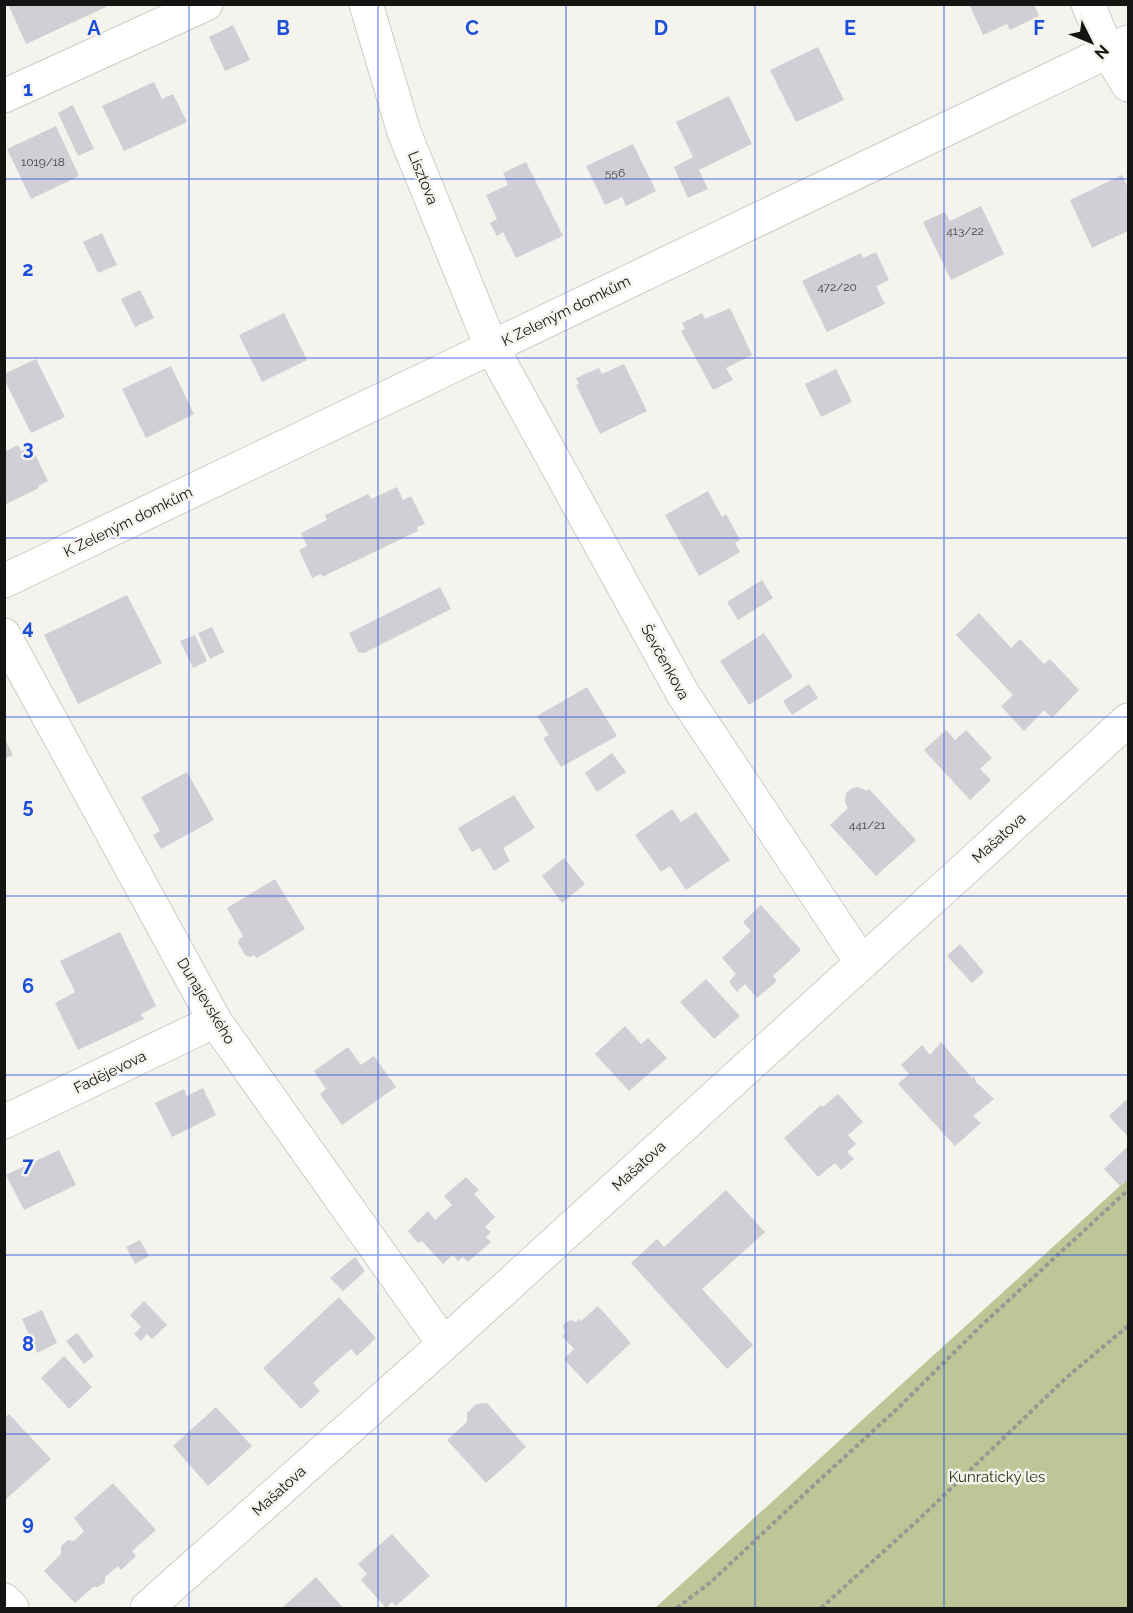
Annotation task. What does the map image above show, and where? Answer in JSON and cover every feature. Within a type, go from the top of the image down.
[{"type":"street","points":[[4,96],[206,4]]},
{"type":"street","name":"Lisztova","points":[[366,4],[404,132],[491,346]]},
{"type":"street","points":[[1088,4],[1118,47],[1128,85]]},
{"type":"street","name":"K Zeleným domkům","points":[[4,581],[1118,47]]},
{"type":"street","name":"Ševčenkova","points":[[491,346],[682,694],[862,963]]},
{"type":"street","name":"Dunajevského","points":[[4,635],[215,1021],[444,1344]]},
{"type":"street","name":"Mašatova","points":[[147,1608],[444,1344],[1128,720]]},
{"type":"street","name":"Fadějevova","points":[[4,1122],[215,1021]]},
{"type":"street","points":[[4,1600],[12,1608]]},
{"type":"path","points":[[677,1608],[712,1581],[1128,1190]]},
{"type":"path","points":[[821,1608],[915,1523],[1067,1377],[1128,1326]]},
{"type":"green space","name":"Kunratický les","points":[[1128,1179],[1128,1608],[655,1608],[1120,1186]]},
{"type":"building","points":[[8,4],[105,4],[106,7],[26,44]]},
{"type":"building","points":[[969,4],[1034,4],[1039,16],[1010,30],[1007,24],[983,35]]},
{"type":"building","points":[[233,25],[250,60],[225,71],[209,37]]},
{"type":"building","points":[[818,47],[844,100],[796,122],[770,70]]},
{"type":"building","points":[[154,82],[162,99],[173,94],[187,122],[124,151],[102,106]]},
{"type":"building","points":[[729,96],[752,144],[699,170],[708,189],[688,198],[674,167],[693,157],[676,122]]},
{"type":"building","points":[[73,105],[94,149],[78,156],[58,113]]},
{"type":"building","points":[[56,126],[79,176],[31,199],[7,149]]},
{"type":"building","points":[[633,144],[656,191],[626,206],[622,197],[605,205],[586,166]]},
{"type":"building","points":[[526,162],[563,236],[516,258],[503,232],[497,236],[490,223],[497,219],[486,195],[508,185],[503,173]]},
{"type":"building","points":[[1122,175],[1128,188],[1128,231],[1092,248],[1070,200]]},
{"type":"building","points":[[981,206],[1004,254],[951,280],[923,222],[945,212],[950,221]]},
{"type":"building","points":[[102,233],[117,265],[98,273],[83,242]]},
{"type":"building","points":[[876,252],[889,280],[876,286],[885,304],[827,332],[802,281],[861,253],[863,258]]},
{"type":"building","points":[[140,290],[154,318],[135,327],[121,299]]},
{"type":"building","points":[[730,308],[752,355],[726,368],[733,380],[713,390],[681,331],[685,329],[682,323],[702,313],[705,319]]},
{"type":"building","points":[[284,313],[307,360],[262,382],[239,335]]},
{"type":"building","points":[[36,359],[65,417],[31,433],[4,379],[4,374]]},
{"type":"building","points":[[624,364],[647,411],[600,434],[576,385],[579,384],[576,378],[599,368],[602,374]]},
{"type":"building","points":[[171,366],[194,414],[146,438],[122,389]]},
{"type":"building","points":[[836,369],[852,402],[821,417],[805,384]]},
{"type":"building","points":[[18,445],[21,451],[31,446],[48,481],[38,486],[39,488],[4,505],[4,452]]},
{"type":"building","points":[[397,487],[403,500],[411,496],[425,524],[417,527],[418,531],[322,577],[321,574],[312,578],[299,550],[307,546],[301,533],[327,520],[325,515],[368,494],[371,499]]},
{"type":"building","points":[[708,491],[722,517],[726,514],[740,540],[735,543],[740,552],[699,576],[665,515]]},
{"type":"building","points":[[762,580],[773,598],[738,620],[727,602]]},
{"type":"building","points":[[440,587],[451,609],[364,653],[358,652],[349,633]]},
{"type":"building","points":[[127,595],[162,663],[78,704],[44,635]]},
{"type":"building","points":[[979,613],[1011,648],[1020,639],[1044,664],[1050,659],[1079,690],[1052,718],[1044,710],[1024,731],[1001,706],[1013,695],[956,635]]},
{"type":"building","points":[[212,627],[224,652],[210,659],[198,633]]},
{"type":"building","points":[[764,633],[793,677],[749,705],[720,661]]},
{"type":"building","points":[[195,635],[207,661],[193,668],[180,641]]},
{"type":"building","points":[[809,684],[818,698],[792,715],[783,701]]},
{"type":"building","points":[[587,687],[617,736],[561,767],[543,738],[549,735],[537,716]]},
{"type":"building","points":[[946,730],[955,740],[966,730],[992,758],[980,769],[991,780],[970,800],[924,750]]},
{"type":"building","points":[[4,737],[13,755],[4,759]]},
{"type":"building","points":[[612,753],[626,772],[597,792],[585,773]]},
{"type":"building","points":[[187,772],[214,820],[161,849],[153,835],[160,831],[141,797]]},
{"type":"building","points":[[857,787],[867,791],[869,789],[916,840],[876,876],[830,825],[848,808],[845,802],[846,793]]},
{"type":"building","points":[[514,795],[535,828],[503,848],[510,861],[494,871],[480,848],[472,852],[458,828]]},
{"type":"building","points":[[672,809],[681,822],[696,812],[730,860],[686,890],[670,866],[661,872],[635,835]]},
{"type":"building","points":[[564,858],[585,884],[562,903],[542,876]]},
{"type":"building","points":[[275,879],[305,929],[257,958],[254,955],[246,956],[238,943],[243,937],[242,934],[227,908]]},
{"type":"building","points":[[761,905],[801,950],[773,976],[777,981],[757,998],[745,984],[737,992],[729,982],[736,974],[722,958],[751,931],[743,922]]},
{"type":"building","points":[[120,932],[156,1006],[141,1014],[144,1019],[78,1050],[55,1003],[75,992],[60,961]]},
{"type":"building","points":[[960,944],[984,972],[972,983],[947,956]]},
{"type":"building","points":[[706,979],[740,1016],[714,1039],[680,1002]]},
{"type":"building","points":[[625,1026],[641,1044],[648,1038],[667,1058],[629,1091],[595,1054]]},
{"type":"building","points":[[941,1042],[972,1078],[974,1076],[976,1082],[994,1099],[973,1116],[981,1123],[955,1146],[898,1084],[909,1074],[901,1065],[922,1045],[930,1055]]},
{"type":"building","points":[[348,1047],[361,1065],[374,1056],[396,1087],[342,1125],[320,1094],[326,1089],[314,1071]]},
{"type":"building","points":[[203,1088],[216,1115],[172,1137],[155,1103],[184,1089],[187,1096]]},
{"type":"building","points":[[838,1094],[863,1122],[848,1135],[856,1144],[847,1152],[854,1159],[841,1170],[835,1163],[818,1177],[784,1138],[821,1105],[823,1107]]},
{"type":"building","points":[[1126,1100],[1128,1103],[1128,1137],[1109,1116]]},
{"type":"building","points":[[1128,1146],[1128,1179],[1120,1186],[1104,1169]]},
{"type":"building","points":[[59,1150],[76,1185],[24,1210],[6,1175]]},
{"type":"building","points":[[466,1177],[479,1190],[474,1194],[495,1217],[485,1227],[491,1232],[486,1237],[491,1242],[468,1262],[463,1257],[458,1261],[453,1255],[443,1264],[422,1241],[418,1243],[408,1231],[428,1211],[435,1220],[452,1205],[444,1196]]},
{"type":"building","points":[[726,1190],[765,1232],[702,1289],[753,1345],[727,1369],[631,1263],[657,1239],[664,1247]]},
{"type":"building","points":[[140,1240],[149,1256],[135,1264],[126,1247]]},
{"type":"building","points":[[355,1257],[365,1271],[343,1291],[330,1278]]},
{"type":"building","points":[[339,1297],[376,1338],[357,1356],[351,1349],[313,1383],[320,1391],[301,1409],[263,1368]]},
{"type":"building","points":[[144,1301],[167,1325],[152,1339],[147,1334],[141,1341],[134,1334],[141,1327],[130,1315]]},
{"type":"building","points":[[598,1306],[631,1343],[587,1384],[564,1359],[574,1349],[562,1336],[565,1333],[563,1326],[571,1320],[581,1321]]},
{"type":"building","points":[[42,1310],[57,1343],[37,1353],[22,1319]]},
{"type":"building","points":[[77,1333],[94,1356],[84,1364],[66,1341]]},
{"type":"building","points":[[64,1356],[92,1387],[69,1409],[41,1378]]},
{"type":"building","points":[[487,1403],[526,1447],[486,1483],[447,1440],[467,1422],[467,1413],[476,1404]]},
{"type":"building","points":[[216,1407],[252,1446],[208,1486],[173,1446]]},
{"type":"building","points":[[9,1414],[51,1459],[4,1501],[4,1418]]},
{"type":"building","points":[[113,1483],[156,1530],[132,1551],[136,1556],[121,1570],[118,1566],[105,1577],[105,1582],[98,1587],[93,1587],[75,1603],[44,1571],[61,1554],[61,1546],[68,1540],[74,1541],[84,1531],[74,1518]]},
{"type":"building","points":[[392,1534],[430,1576],[396,1606],[392,1602],[386,1608],[361,1580],[367,1574],[358,1564]]},
{"type":"building","points":[[316,1577],[343,1608],[282,1608]]}]
